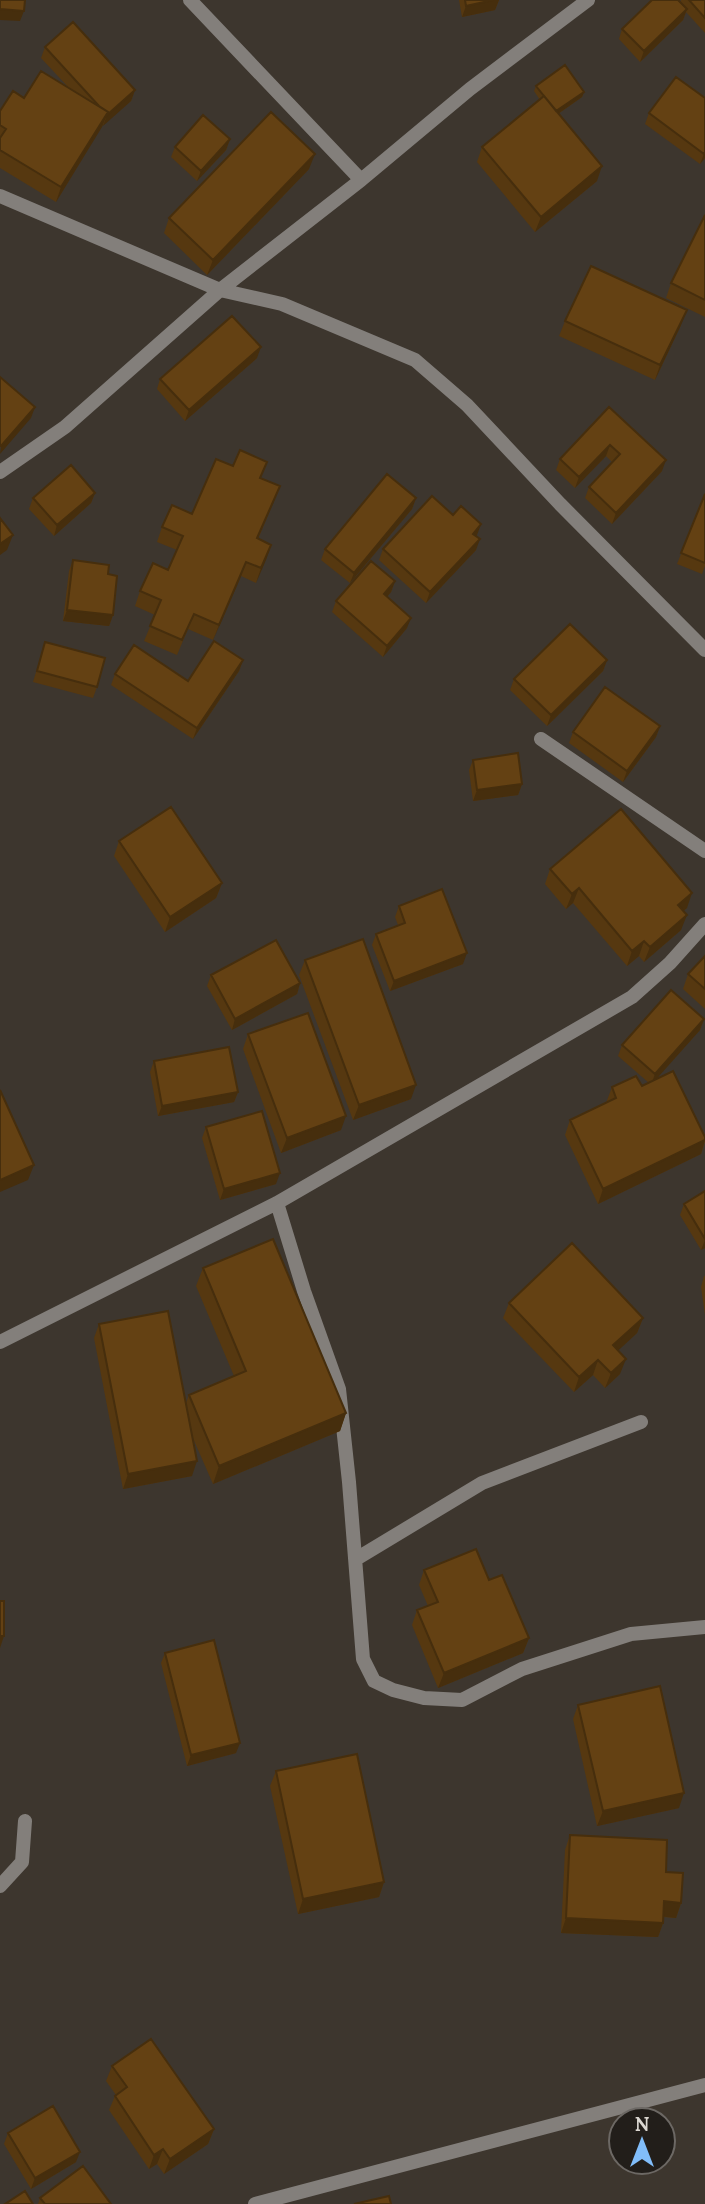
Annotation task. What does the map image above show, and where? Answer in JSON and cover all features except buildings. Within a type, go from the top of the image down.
[{"type":"street","points":[[190,0],[361,180]]},
{"type":"street","points":[[0,472],[65,428],[220,290],[361,180],[470,89],[588,0]]},
{"type":"street","points":[[0,196],[220,290],[282,304],[415,360],[467,405],[560,504],[705,650]]},
{"type":"street","points":[[541,739],[705,851]]},
{"type":"street","points":[[0,1342],[276,1203],[632,997],[670,963],[705,924]]},
{"type":"street","points":[[276,1203],[303,1291],[339,1389],[363,1659],[374,1681],[424,1699],[462,1700],[522,1669],[631,1634],[705,1627]]},
{"type":"street","points":[[356,1559],[482,1483],[641,1422]]},
{"type":"street","points":[[0,1886],[22,1861],[25,1821]]},
{"type":"street","points":[[254,2204],[705,2085]]}]
